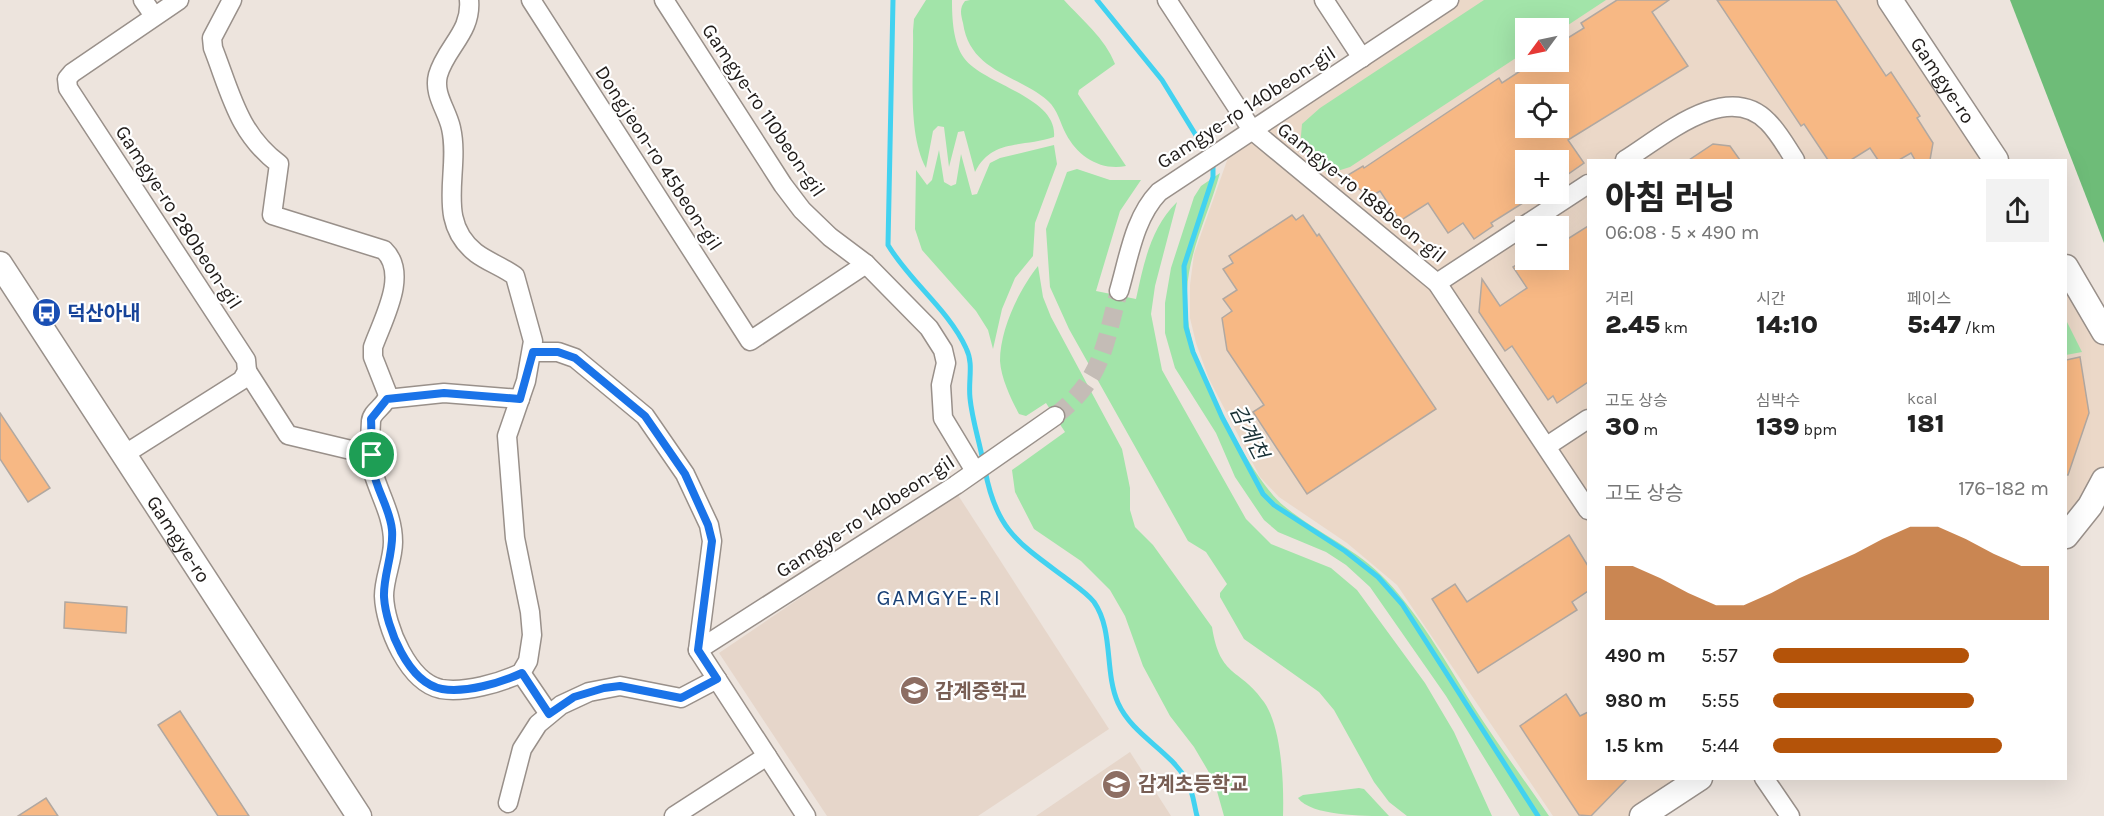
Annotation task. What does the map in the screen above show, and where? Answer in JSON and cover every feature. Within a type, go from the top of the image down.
[{"type":"main road","name":"Gamgye-ro","points":[[1890,0],[1989,158]]},
{"type":"main road","name":"Gamgye-ro","points":[[0,264],[359,816]]},
{"type":"main road","points":[[2067,269],[2104,332]]},
{"type":"main road","points":[[2067,535],[2090,506],[2104,480]]},
{"type":"main road","points":[[1642,816],[1697,780]]},
{"type":"street","points":[[143,0],[154,16]]},
{"type":"street","name":"Gamgye-ro 280beon-gil","points":[[179,0],[72,73],[67,79],[68,88],[246,360],[247,371],[288,435],[372,455]]},
{"type":"street","points":[[232,0],[212,38],[213,48],[244,127],[263,152],[279,164],[272,215],[384,250],[394,265],[395,282],[373,347],[373,357],[387,399]]},
{"type":"street","points":[[469,0],[468,22],[439,72],[437,83],[451,128],[454,157],[450,204],[452,221],[461,238],[477,253],[515,276],[533,352],[520,399],[507,436],[514,538],[530,612],[532,635],[528,661],[522,673],[461,689],[440,688],[422,679],[407,661],[390,631],[384,595],[393,543],[392,525],[373,470],[371,419],[387,399],[444,393],[520,399]]},
{"type":"street","name":"Dongjeon-ro 45beon-gil","points":[[531,0],[750,341],[866,264]]},
{"type":"street","name":"Gamgye-ro 110beon-gil","points":[[664,0],[802,210],[830,237],[866,264],[929,328],[943,350],[946,363],[941,386],[943,418],[975,471]]},
{"type":"street","name":"Gamgye-ro 188beon-gil","points":[[1167,0],[1252,130],[1437,283],[1587,508]]},
{"type":"street","points":[[1324,0],[1362,57]]},
{"type":"street","name":"Gamgye-ro 140beon-gil","points":[[1119,291],[1141,218],[1149,202],[1170,184],[1449,0]]},
{"type":"street","points":[[1627,159],[1684,122],[1706,111],[1728,106],[1742,107],[1756,112],[1769,122],[1794,159]]},
{"type":"street","points":[[1437,283],[1587,185]]},
{"type":"street","points":[[533,352],[558,352],[575,358],[645,416],[685,474],[708,525],[712,541],[698,650],[806,816]]},
{"type":"street","points":[[125,454],[242,380],[247,371]]},
{"type":"street","name":"Gamgye-ro 140beon-gil","points":[[698,650],[956,485],[1055,416]]},
{"type":"street","points":[[1547,446],[1587,420]]},
{"type":"street","points":[[522,673],[549,714]]},
{"type":"street","points":[[508,803],[522,749],[549,714],[574,697],[620,686],[681,698],[717,679]]},
{"type":"street","points":[[674,816],[767,756]]},
{"type":"street","points":[[1765,780],[1790,816]]},
{"type":"shaded area","points":[[1449,0],[1890,0],[1995,159],[1587,159],[1587,780],[1698,780],[1642,816],[1553,816],[1397,585],[1347,543],[1279,497],[1260,477],[1209,379],[1190,318],[1190,285],[1194,254],[1230,152]]},
{"type":"shaded area","points":[[2067,269],[2104,332],[2104,480],[2067,535]]},
{"type":"shaded area","name":"감계중학교","points":[[956,492],[1109,729],[978,816],[827,816],[719,653]]},
{"type":"shaded area","name":"감계초등학교","points":[[1130,752],[1171,816],[1036,816]]},
{"type":"green space","points":[[926,0],[952,0],[955,38],[964,58],[974,68],[1033,102],[1052,123],[1054,137],[999,149],[982,161],[975,172],[964,131],[958,132],[949,167],[944,127],[938,126],[933,131],[926,168],[920,154],[914,120],[913,31],[914,19]]},
{"type":"green space","points":[[970,0],[1064,0],[1085,22],[1105,46],[1115,64],[1079,90],[1078,94],[1126,166],[1099,164],[1084,156],[1071,142],[1057,112],[1048,101],[996,70],[975,52],[967,39],[961,14],[963,4]]},
{"type":"green space","points":[[1484,0],[1606,0],[1569,24],[1569,18],[1515,18],[1515,59],[1350,167],[1328,174],[1300,147],[1302,124],[1320,108]]},
{"type":"green space","points":[[2010,0],[2104,0],[2104,243]]},
{"type":"green space","points":[[1054,145],[1057,164],[1035,223],[1033,256],[1015,278],[1002,309],[993,349],[988,330],[976,311],[922,250],[915,229],[916,170],[927,185],[932,180],[939,150],[944,182],[951,186],[956,184],[961,154],[972,195],[977,194],[990,163],[1000,158]]},
{"type":"green space","points":[[1077,169],[1110,180],[1141,180],[1120,211],[1096,291],[1136,299],[1145,260],[1154,235],[1160,223],[1177,202],[1155,286],[1151,314],[1162,370],[1246,519],[1271,544],[1331,568],[1357,590],[1425,683],[1454,732],[1492,816],[1407,816],[1389,802],[1374,782],[1334,710],[1319,692],[1244,639],[1220,597],[1220,593],[1227,584],[1206,552],[1188,541],[1069,329],[1050,287],[1046,229],[1067,172]]},
{"type":"green space","points":[[1220,173],[1191,261],[1187,297],[1192,341],[1217,404],[1244,453],[1272,494],[1297,516],[1375,569],[1400,595],[1424,628],[1487,728],[1549,816],[1520,816],[1446,696],[1370,587],[1346,565],[1326,552],[1278,532],[1264,520],[1235,477],[1216,433],[1175,368],[1165,333],[1165,303],[1171,268],[1194,197],[1201,186]]},
{"type":"green space","points":[[1038,266],[1043,297],[1051,317],[1122,449],[1130,488],[1130,510],[1135,527],[1153,545],[1212,627],[1220,656],[1226,665],[1255,691],[1270,713],[1281,757],[1283,816],[1224,816],[1215,784],[1194,747],[1170,716],[1143,666],[1125,616],[1110,590],[1081,561],[1034,529],[1015,492],[1012,470],[1065,432],[1046,403],[1026,416],[1019,414],[1001,368],[1001,349],[1007,323],[1024,286]]},
{"type":"green space","points":[[2067,322],[2082,352],[2067,355]]},
{"type":"green space","points":[[1364,789],[1389,816],[1326,812],[1305,804],[1298,798],[1303,795]]},
{"type":"building","points":[[1617,0],[1669,0],[1652,12],[1688,66],[1568,140],[1584,163],[1569,174],[1569,150],[1515,150],[1515,204],[1521,204],[1491,223],[1493,226],[1474,239],[1463,223],[1448,233],[1428,203],[1400,221],[1380,191],[1370,197],[1354,185],[1348,175],[1363,166],[1364,168],[1499,78],[1502,83],[1519,72],[1569,72],[1569,37],[1584,28],[1581,23]]},
{"type":"building","points":[[1717,0],[1836,0],[1886,76],[1891,72],[1920,116],[1917,118],[1933,143],[1930,159],[1914,159],[1911,153],[1901,159],[1877,159],[1870,148],[1853,159],[1827,159],[1804,124],[1801,126]]},
{"type":"building","points":[[1713,144],[1730,146],[1739,159],[1690,159]]},
{"type":"building","points":[[1292,215],[1296,220],[1303,215],[1317,236],[1319,234],[1436,409],[1307,494],[1253,412],[1264,405],[1227,350],[1222,318],[1232,311],[1223,299],[1237,290],[1223,269],[1233,263],[1229,256]]},
{"type":"building","points":[[1587,227],[1587,383],[1557,403],[1553,396],[1548,400],[1512,346],[1505,351],[1479,312],[1482,279],[1500,306],[1527,288],[1515,270],[1569,270],[1569,238]]},
{"type":"building","points":[[2080,357],[2089,413],[2068,475],[2067,475],[2067,360]]},
{"type":"building","points":[[0,413],[50,488],[28,502],[0,459]]},
{"type":"building","points":[[1569,535],[1587,564],[1587,592],[1572,602],[1577,610],[1478,673],[1432,599],[1455,584],[1467,602]]},
{"type":"building","points":[[65,602],[127,607],[126,633],[64,628]]},
{"type":"building","points":[[1566,694],[1580,716],[1587,712],[1587,780],[1626,780],[1591,816],[1579,815],[1520,726]]},
{"type":"building","points":[[180,711],[249,816],[218,816],[158,725]]},
{"type":"building","points":[[46,798],[58,816],[18,816]]},
{"type":"waterway","points":[[893,0],[888,245],[949,321],[966,348],[970,366],[971,406],[983,461]]},
{"type":"waterway","name":"감계천","points":[[1097,0],[1162,80],[1213,163],[1213,177],[1184,266],[1186,327],[1193,352],[1222,417],[1263,494],[1274,505],[1345,551],[1378,577],[1402,604],[1538,816]]},
{"type":"waterway","points":[[985,470],[995,507],[1011,532],[1021,543],[1094,602],[1100,613],[1107,638],[1111,678],[1118,703],[1133,725],[1180,770],[1191,789],[1197,816]]},
{"type":"tunnel","points":[[1055,416],[1083,389],[1092,375],[1105,345],[1119,291]]},
{"type":"place","name":"덕산아내","points":[[46,313]]},
{"type":"place","name":"감계중학교","points":[[914,691]]},
{"type":"place","name":"감계초등학교","points":[[1117,784]]},
{"type":"district","name":"GAMGYE-RI","points":[[939,597]]},
{"type":"route","points":[[533,352],[569,354],[592,371],[616,394],[635,406],[657,428],[685,474],[708,525],[712,541],[698,650],[717,679],[681,698],[670,698],[649,691],[620,686],[604,688],[574,697],[549,714],[522,673],[512,678],[461,689],[440,688],[422,679],[407,661],[390,631],[384,595],[393,543],[392,525],[373,470],[372,455],[371,419],[387,399],[444,393],[520,399],[533,352]]}]
